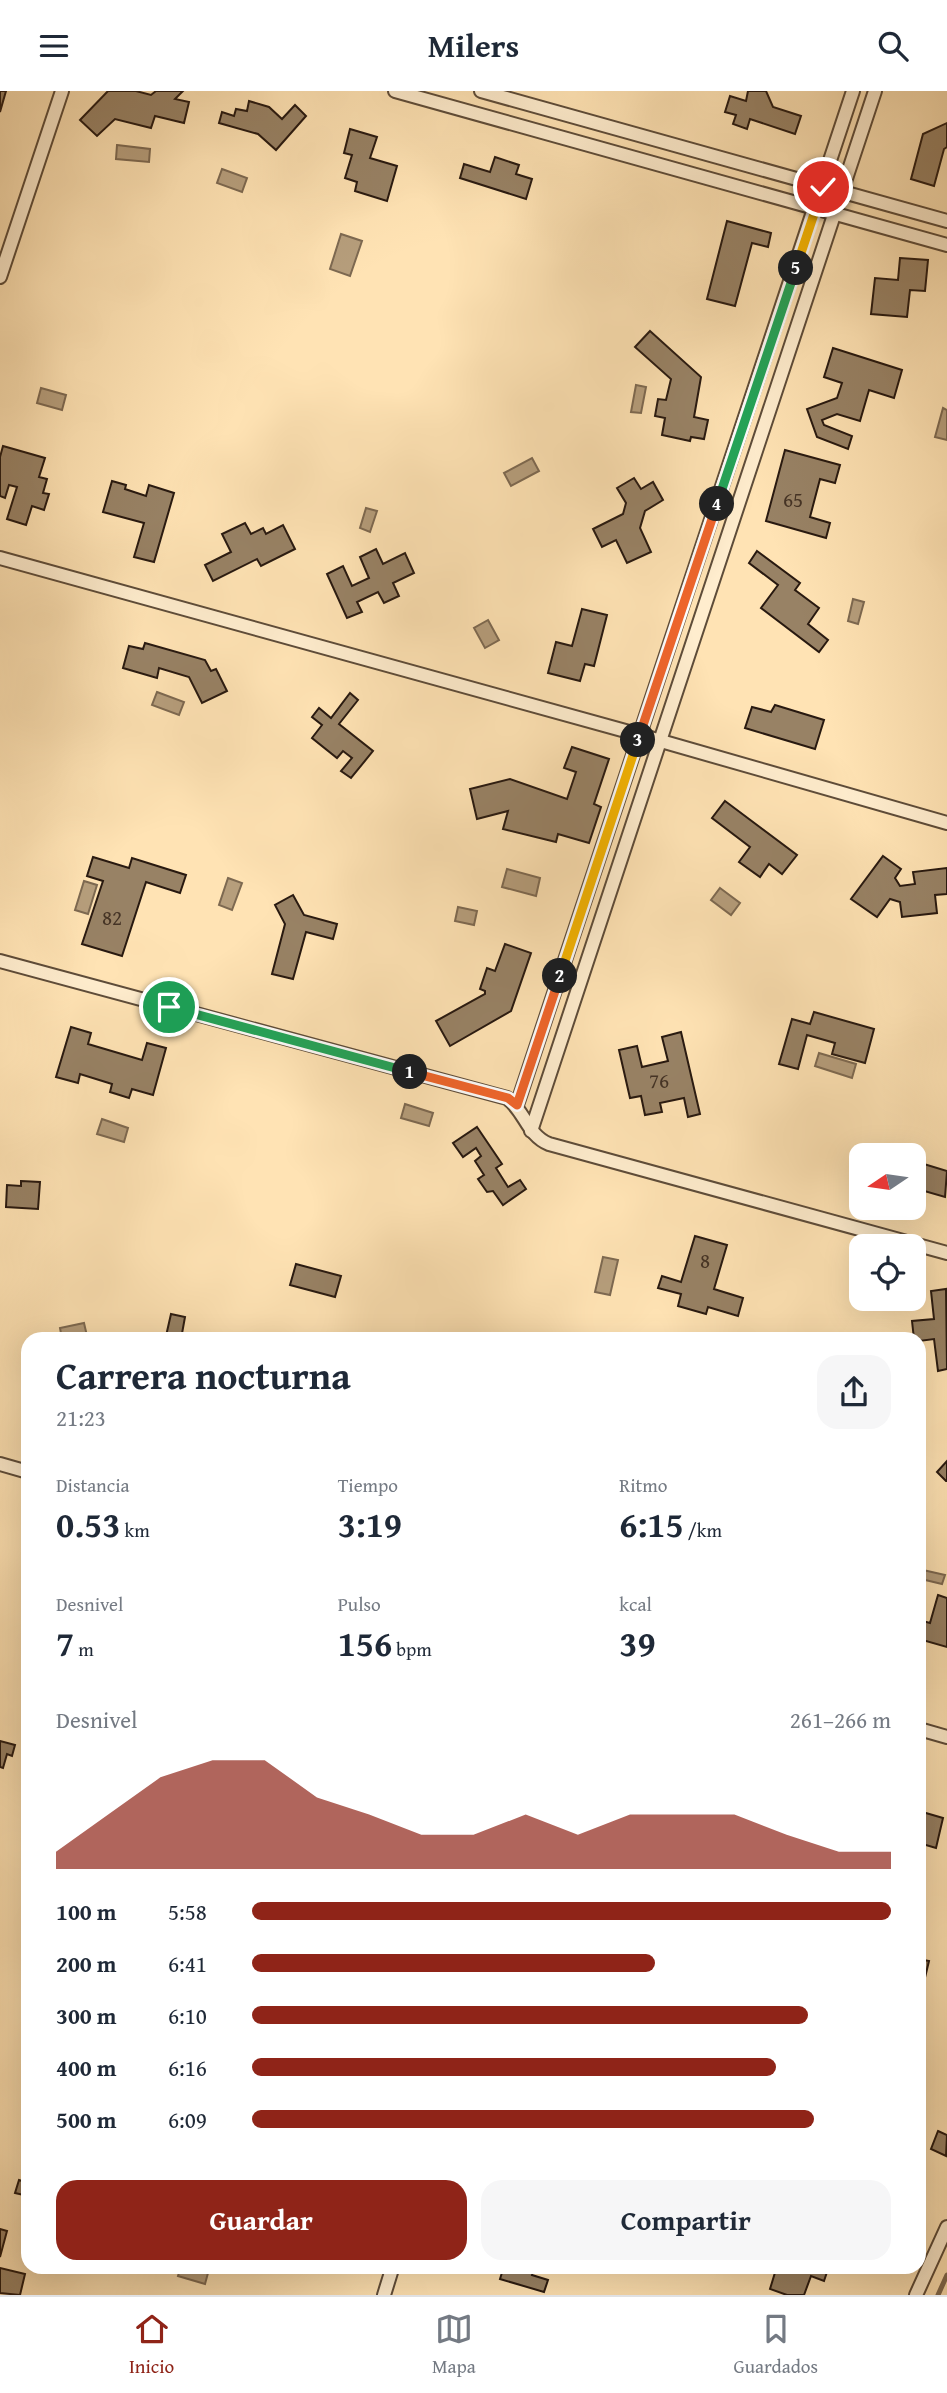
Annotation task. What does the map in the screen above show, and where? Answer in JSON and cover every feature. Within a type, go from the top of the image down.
[{"type":"street","points":[[0,278],[62,91]]},
{"type":"street","points":[[395,91],[947,245]]},
{"type":"street","points":[[481,91],[947,221]]},
{"type":"street","points":[[517,1105],[853,91]]},
{"type":"street","points":[[531,1131],[875,91]]},
{"type":"street","points":[[0,558],[659,740],[947,823]]},
{"type":"street","points":[[0,961],[508,1098],[517,1105],[531,1131],[549,1144],[947,1253]]},
{"type":"street","points":[[0,1464],[21,1470]]},
{"type":"street","points":[[926,1731],[947,1737]]},
{"type":"street","points":[[926,2273],[947,2227]]},
{"type":"street","points":[[384,2295],[391,2274]]},
{"type":"street","points":[[916,2295],[926,2274]]},
{"type":"shaded area","points":[[117,145],[150,149],[149,162],[116,159]]},
{"type":"shaded area","points":[[222,169],[247,178],[242,192],[217,183]]},
{"type":"shaded area","points":[[341,234],[362,241],[350,276],[330,269]]},
{"type":"shaded area","points":[[636,385],[646,387],[641,413],[631,412]]},
{"type":"shaded area","points":[[41,388],[66,395],[62,410],[37,403]]},
{"type":"shaded area","points":[[943,408],[947,410],[947,440],[935,437]]},
{"type":"shaded area","points":[[532,458],[539,471],[511,486],[504,473]]},
{"type":"shaded area","points":[[366,508],[377,511],[370,532],[360,528]]},
{"type":"shaded area","points":[[853,599],[864,602],[858,624],[848,621]]},
{"type":"shaded area","points":[[488,620],[499,640],[485,648],[474,628]]},
{"type":"shaded area","points":[[157,692],[184,702],[179,715],[152,705]]},
{"type":"shaded area","points":[[507,869],[540,878],[536,896],[502,887]]},
{"type":"shaded area","points":[[228,878],[242,883],[232,910],[219,905]]},
{"type":"shaded area","points":[[84,881],[97,885],[88,914],[75,910]]},
{"type":"shaded area","points":[[720,888],[740,903],[731,915],[711,900]]},
{"type":"shaded area","points":[[458,907],[477,911],[474,925],[455,921]]},
{"type":"shaded area","points":[[819,1053],[856,1064],[852,1078],[815,1066]]},
{"type":"shaded area","points":[[405,1104],[433,1113],[429,1126],[401,1118]]},
{"type":"shaded area","points":[[102,1119],[128,1128],[124,1142],[97,1134]]},
{"type":"shaded area","points":[[603,1257],[618,1260],[610,1295],[595,1292]]},
{"type":"shaded area","points":[[84,1323],[86,1332],[61,1332],[60,1328]]},
{"type":"shaded area","points":[[926,1571],[945,1575],[942,1584],[926,1580]]},
{"type":"shaded area","points":[[179,2274],[208,2274],[205,2284]]},
{"type":"building","points":[[0,91],[6,91],[0,112]]},
{"type":"building","points":[[108,91],[136,91],[151,95],[156,91],[183,91],[175,99],[189,102],[184,123],[155,116],[151,128],[115,119],[97,136],[80,120]]},
{"type":"building","points":[[748,91],[766,91],[773,107],[801,116],[795,134],[750,119],[747,129],[733,124],[736,115],[725,112],[730,96],[746,101]]},
{"type":"building","points":[[249,101],[269,107],[282,119],[295,105],[306,116],[276,150],[258,134],[219,123],[222,112],[234,116],[236,109],[247,111]]},
{"type":"building","points":[[947,123],[947,147],[944,149],[934,186],[911,179],[923,134]]},
{"type":"building","points":[[350,129],[377,137],[370,158],[397,166],[387,201],[355,191],[357,182],[345,178],[352,155],[344,153]]},
{"type":"building","points":[[495,157],[519,165],[516,174],[532,179],[526,199],[460,178],[464,164],[490,172]]},
{"type":"building","points":[[727,221],[771,233],[768,247],[752,243],[735,306],[707,299]]},
{"type":"building","points":[[900,258],[928,260],[925,291],[910,290],[907,317],[871,314],[875,278],[898,280]]},
{"type":"building","points":[[650,331],[701,377],[694,417],[708,420],[704,439],[691,437],[690,441],[662,435],[665,418],[655,416],[658,399],[666,400],[671,379],[635,347]]},
{"type":"building","points":[[833,348],[902,370],[894,398],[869,390],[860,421],[837,414],[822,420],[824,425],[852,436],[848,449],[817,437],[807,409],[837,398],[842,383],[824,377]]},
{"type":"building","points":[[3,446],[45,458],[39,477],[47,479],[43,493],[49,494],[44,510],[32,506],[26,525],[7,519],[17,487],[9,485],[5,498],[0,496],[0,457]]},
{"type":"building","points":[[785,450],[840,465],[835,483],[820,479],[810,517],[830,523],[826,538],[766,521]]},
{"type":"building","points":[[634,478],[641,489],[653,482],[663,500],[645,511],[640,528],[651,552],[627,563],[616,540],[602,547],[593,529],[623,514],[626,503],[617,488]]},
{"type":"building","points":[[112,481],[146,496],[149,485],[174,493],[154,562],[134,557],[144,523],[103,512]]},
{"type":"building","points":[[245,523],[251,534],[263,528],[266,534],[283,525],[295,549],[261,566],[257,559],[213,581],[205,565],[231,552],[222,534]]},
{"type":"building","points":[[376,549],[383,564],[405,553],[414,573],[393,583],[399,596],[384,603],[378,592],[357,602],[362,612],[347,618],[327,574],[343,566],[352,586],[369,578],[360,557]]},
{"type":"building","points":[[757,551],[800,583],[795,590],[819,608],[808,624],[828,640],[819,652],[761,608],[778,585],[749,563]]},
{"type":"building","points":[[582,609],[607,615],[594,666],[585,664],[580,681],[548,673],[556,642],[572,646]]},
{"type":"building","points":[[145,643],[205,660],[211,671],[216,669],[227,691],[202,703],[189,677],[159,668],[157,678],[123,668],[129,646],[143,649]]},
{"type":"building","points":[[350,693],[358,700],[339,724],[373,751],[351,778],[341,771],[352,758],[343,751],[337,758],[312,738],[322,725],[312,717],[319,708],[331,718]]},
{"type":"building","points":[[775,705],[824,720],[815,749],[745,728],[752,707],[771,712]]},
{"type":"building","points":[[572,747],[609,759],[594,804],[601,807],[589,843],[558,834],[556,842],[503,829],[508,811],[477,819],[470,789],[510,779],[567,799],[576,772],[564,768]]},
{"type":"building","points":[[725,801],[797,855],[782,874],[769,864],[760,877],[739,862],[750,847],[712,818]]},
{"type":"building","points":[[883,856],[901,869],[895,878],[900,886],[915,884],[913,872],[947,868],[947,894],[935,895],[937,913],[902,917],[900,902],[890,899],[877,917],[851,899]]},
{"type":"building","points":[[93,857],[129,868],[132,858],[186,875],[180,893],[146,882],[122,956],[82,944],[103,881],[87,876]]},
{"type":"building","points":[[293,895],[304,915],[337,924],[333,939],[306,932],[293,979],[272,974],[285,924],[275,905]]},
{"type":"building","points":[[505,944],[531,953],[511,1011],[450,1046],[436,1021],[485,994],[485,991],[480,989],[487,968],[495,971]]},
{"type":"building","points":[[814,1012],[874,1029],[865,1063],[832,1054],[835,1043],[807,1035],[798,1069],[779,1064],[792,1019],[810,1024]]},
{"type":"building","points":[[71,1027],[91,1033],[88,1044],[142,1060],[147,1043],[166,1048],[153,1095],[132,1089],[129,1098],[110,1092],[112,1084],[80,1074],[78,1083],[56,1077]]},
{"type":"building","points":[[681,1032],[700,1114],[688,1117],[684,1098],[660,1103],[662,1112],[645,1115],[641,1096],[630,1098],[619,1050],[637,1046],[642,1067],[668,1061],[662,1037]]},
{"type":"building","points":[[477,1127],[502,1164],[496,1168],[508,1187],[520,1180],[526,1189],[503,1205],[493,1191],[487,1192],[478,1179],[484,1175],[475,1161],[481,1156],[476,1148],[463,1157],[453,1143]]},
{"type":"building","points":[[926,1165],[947,1171],[945,1197],[926,1191]]},
{"type":"building","points":[[21,1181],[40,1182],[38,1209],[6,1207],[7,1185],[21,1186]]},
{"type":"building","points":[[695,1236],[727,1245],[714,1289],[743,1298],[738,1316],[708,1307],[706,1314],[678,1306],[681,1294],[658,1288],[662,1276],[681,1282]]},
{"type":"building","points":[[296,1264],[341,1276],[335,1297],[290,1285]]},
{"type":"building","points":[[946,1289],[947,1369],[938,1371],[934,1339],[926,1340],[926,1332],[913,1332],[912,1321],[934,1319],[931,1291]]},
{"type":"building","points":[[171,1314],[185,1317],[182,1332],[167,1332]]},
{"type":"building","points":[[947,1461],[947,1481],[946,1481],[937,1472]]},
{"type":"building","points":[[938,1595],[947,1598],[947,1647],[926,1641],[926,1622],[930,1623]]},
{"type":"building","points":[[0,1741],[15,1745],[12,1756],[7,1754],[3,1768],[0,1767]]},
{"type":"building","points":[[926,1813],[943,1818],[936,1848],[926,1845]]},
{"type":"building","points":[[938,2131],[947,2135],[946,2156],[931,2149]]},
{"type":"building","points":[[19,2180],[21,2181],[21,2194],[15,2193]]},
{"type":"building","points":[[0,2229],[7,2231],[0,2257]]},
{"type":"building","points":[[0,2268],[25,2274],[20,2295],[0,2293]]},
{"type":"building","points":[[502,2274],[532,2274],[548,2280],[544,2292],[500,2279]]},
{"type":"building","points":[[775,2274],[826,2274],[824,2281],[811,2276],[804,2295],[787,2295],[770,2289]]},
{"type":"waterway","points":[[938,2295],[947,2275]]},
{"type":"route","points":[[169,1007],[508,1098],[517,1105],[823,187]]}]
